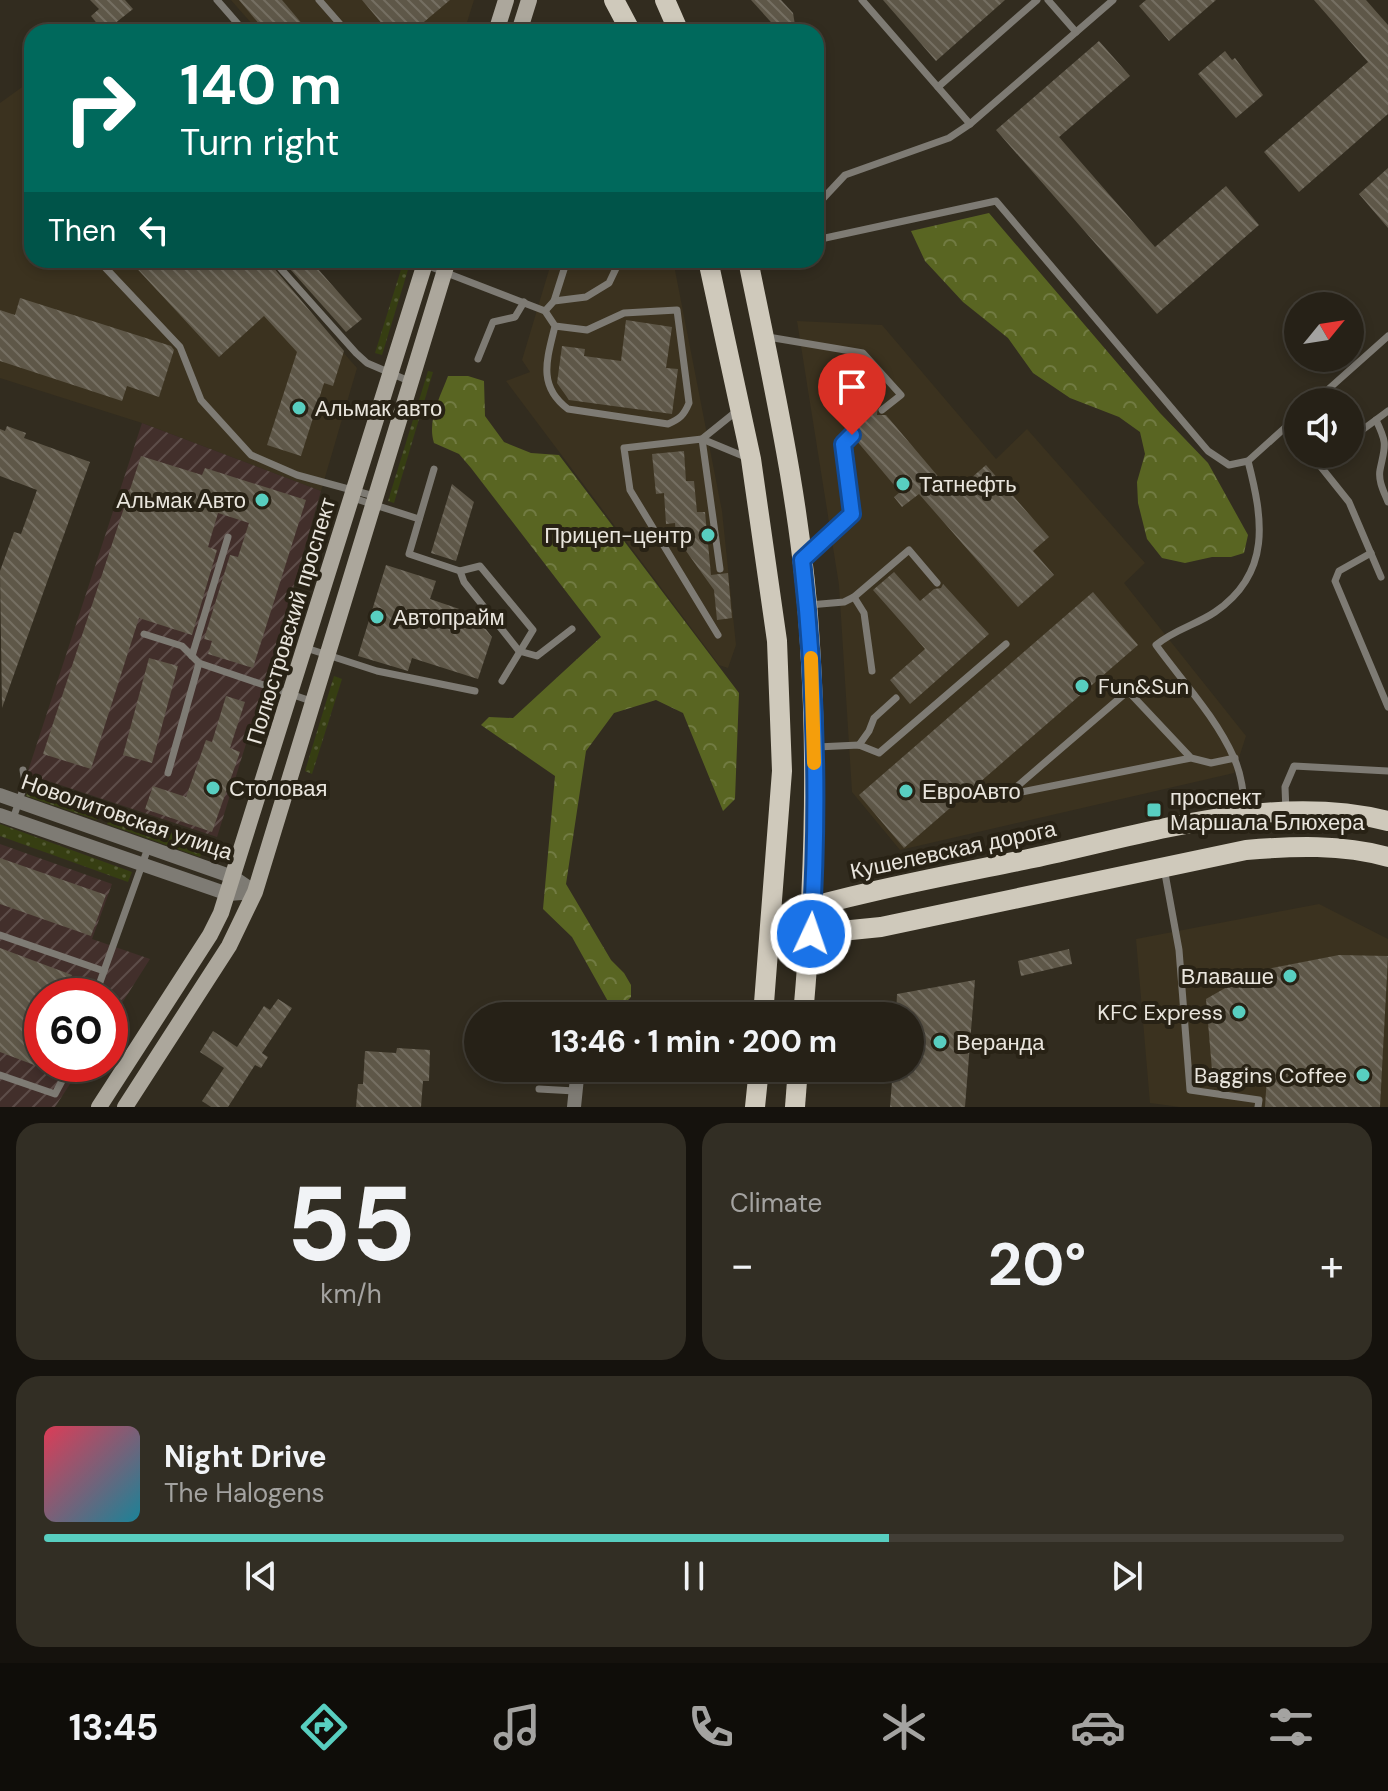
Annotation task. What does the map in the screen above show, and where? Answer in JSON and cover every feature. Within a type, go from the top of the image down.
[{"type":"main road","points":[[498,24],[506,0]]},
{"type":"main road","points":[[522,24],[529,0]]},
{"type":"main road","points":[[614,0],[627,24]]},
{"type":"main road","points":[[665,0],[676,24]]},
{"type":"main road","name":"Полюстровский проспект","points":[[99,1107],[210,935],[228,894],[423,268]]},
{"type":"main road","name":"Полюстровский проспект","points":[[127,1106],[229,946],[255,892],[446,268]]},
{"type":"main road","points":[[710,268],[751,459],[777,641],[782,771],[764,1002]]},
{"type":"main road","points":[[750,268],[788,462],[807,606],[814,747],[813,905],[804,1002]]},
{"type":"main road","name":"Кушелевская дорога","points":[[772,918],[813,905],[1245,815],[1286,812],[1338,814],[1388,821]]},
{"type":"main road","points":[[772,918],[811,934],[881,927],[1246,850],[1289,846],[1337,848],[1388,857]]},
{"type":"main road","points":[[755,1107],[758,1082]]},
{"type":"main road","points":[[795,1107],[797,1082]]},
{"type":"street","name":"Новолитовская улица","points":[[0,795],[233,877],[255,892]]},
{"type":"street","name":"Новолитовская улица","points":[[6,817],[228,894],[255,892]]},
{"type":"street","points":[[574,1107],[576,1082]]},
{"type":"lane","points":[[217,0],[238,24]]},
{"type":"lane","points":[[319,0],[340,24]]},
{"type":"lane","points":[[862,0],[970,124]]},
{"type":"lane","points":[[938,87],[1037,0]]},
{"type":"lane","points":[[1048,0],[1076,32]]},
{"type":"lane","points":[[824,197],[845,175],[949,138],[970,124],[1113,0]]},
{"type":"lane","points":[[824,238],[996,201],[1208,451],[1229,465],[1248,461],[1284,432]]},
{"type":"lane","points":[[106,268],[180,347],[201,400],[251,455],[419,519]]},
{"type":"lane","points":[[280,268],[367,363],[411,381]]},
{"type":"lane","points":[[453,268],[545,311],[555,326],[546,363],[547,376],[557,401],[568,409],[668,424],[685,413],[689,403],[677,310],[624,313],[587,330],[555,326]]},
{"type":"lane","points":[[545,311],[554,301],[564,268]]},
{"type":"lane","points":[[554,301],[586,297],[609,283],[616,268]]},
{"type":"lane","points":[[478,359],[493,322],[515,317],[524,302]]},
{"type":"lane","points":[[1330,388],[1388,336]]},
{"type":"lane","points":[[764,337],[863,353],[901,395],[882,410]]},
{"type":"lane","points":[[702,439],[740,409]]},
{"type":"lane","points":[[1364,429],[1388,411]]},
{"type":"lane","points":[[1376,420],[1386,436],[1387,448],[1379,473],[1388,502]]},
{"type":"lane","points":[[802,560],[852,514],[843,444],[852,435]]},
{"type":"lane","points":[[702,439],[720,569]]},
{"type":"lane","points":[[718,635],[630,490],[624,448],[702,439],[751,459]]},
{"type":"lane","points":[[1245,815],[1243,787],[1235,758],[1156,645],[1170,634],[1214,613],[1249,577],[1259,556],[1259,513],[1248,461]]},
{"type":"lane","points":[[1322,468],[1349,502],[1381,577]]},
{"type":"lane","points":[[434,469],[409,554],[460,571],[480,566],[533,630],[502,681]]},
{"type":"lane","points":[[192,656],[228,537]]},
{"type":"lane","points":[[807,606],[844,602],[854,597],[909,550],[937,583]]},
{"type":"lane","points":[[1371,553],[1339,571],[1335,581],[1388,707]]},
{"type":"lane","points":[[460,571],[464,582],[519,651],[537,656],[572,629]]},
{"type":"lane","points":[[854,597],[864,613],[872,671]]},
{"type":"lane","points":[[144,634],[182,646],[199,663],[313,701]]},
{"type":"lane","points":[[814,747],[859,745],[879,753],[1006,644]]},
{"type":"lane","points":[[306,648],[377,671],[475,691]]},
{"type":"lane","points":[[168,773],[199,663]]},
{"type":"lane","points":[[1191,758],[1128,691],[1007,795],[1191,758],[1211,763],[1235,758]]},
{"type":"lane","points":[[859,745],[874,718],[896,698]]},
{"type":"lane","points":[[1286,812],[1285,787],[1294,766],[1388,771]]},
{"type":"lane","points":[[6,817],[18,802],[25,783],[23,770]]},
{"type":"lane","points":[[101,978],[148,848]]},
{"type":"lane","points":[[1164,866],[1179,950],[1190,1090],[1259,1100],[1258,1107]]},
{"type":"lane","points":[[0,935],[104,971]]},
{"type":"lane","points":[[0,1075],[55,1094],[61,1082]]},
{"type":"lane","points":[[539,1089],[575,1091]]},
{"type":"lane","points":[[109,1091],[127,1106]]},
{"type":"shaded area","points":[[231,0],[474,0],[466,24],[252,24]]},
{"type":"shaded area","points":[[24,86],[24,268],[268,268],[357,368],[321,491],[142,423],[0,378],[0,103]]},
{"type":"shaded area","points":[[550,268],[675,268],[722,511],[736,645],[728,668],[719,665],[506,381],[530,372],[522,360]]},
{"type":"shaded area","points":[[797,321],[882,325],[996,459],[1027,429],[1145,563],[1124,583],[1246,736],[1234,773],[900,850],[852,792],[839,585]]},
{"type":"shaded area","points":[[142,423],[321,491],[217,837],[27,774]]},
{"type":"shaded area","points":[[0,844],[112,884],[92,939],[150,959],[128,994],[128,978],[24,978],[24,1082],[71,1082],[55,1107],[0,1107]]},
{"type":"shaded area","points":[[1319,904],[1388,939],[1388,1107],[1180,1107],[1150,1103],[1136,939]]},
{"type":"green space","points":[[989,213],[1160,413],[1208,463],[1248,535],[1244,553],[1185,563],[1162,558],[1147,539],[1138,503],[1137,482],[1145,454],[1140,432],[1119,417],[1070,398],[1033,373],[1008,338],[963,302],[925,261],[911,231]]},
{"type":"green space","points":[[402,268],[409,268],[382,355],[375,353]]},
{"type":"green space","points":[[428,371],[433,372],[394,503],[388,501]]},
{"type":"green space","points":[[448,376],[468,376],[484,381],[485,416],[504,442],[531,453],[559,455],[739,693],[735,799],[723,811],[683,713],[656,700],[614,713],[586,751],[566,884],[611,960],[631,985],[631,997],[626,1002],[608,1002],[572,937],[543,909],[555,776],[481,725],[489,717],[513,718],[601,637],[459,454],[434,443],[432,426]]},
{"type":"green space","points":[[334,676],[342,679],[312,774],[305,771]]},
{"type":"green space","points":[[30,783],[101,807],[97,820],[26,796]]},
{"type":"green space","points":[[112,812],[204,845],[200,857],[107,824]]},
{"type":"green space","points":[[0,824],[132,872],[128,882],[0,836]]},
{"type":"building","points":[[90,0],[125,0],[133,9],[114,24],[98,24],[91,16],[99,9]]},
{"type":"building","points":[[239,0],[282,0],[302,24],[259,24]]},
{"type":"building","points":[[362,0],[450,0],[422,24],[382,24]]},
{"type":"building","points":[[751,0],[781,0],[793,13],[795,24],[773,24]]},
{"type":"building","points":[[883,0],[1005,0],[936,61]]},
{"type":"building","points":[[1146,0],[1216,0],[1169,41],[1139,6]]},
{"type":"building","points":[[1314,0],[1366,0],[1388,25],[1388,114],[1299,192],[1264,152],[1368,62]]},
{"type":"building","points":[[1099,41],[1130,76],[1059,137],[1155,247],[1226,186],[1259,225],[1157,314],[996,130]]},
{"type":"building","points":[[1225,51],[1232,60],[1235,58],[1263,95],[1236,118],[1198,74]]},
{"type":"building","points":[[1388,168],[1388,228],[1359,194]]},
{"type":"building","points":[[136,268],[274,268],[344,351],[333,386],[324,383],[301,456],[267,445],[297,352],[264,316],[219,357]]},
{"type":"building","points":[[289,268],[317,268],[362,319],[346,332]]},
{"type":"building","points":[[20,298],[171,346],[174,350],[159,397],[127,386],[122,401],[0,361],[0,310],[15,315]]},
{"type":"building","points":[[626,320],[672,327],[666,368],[678,369],[672,414],[569,400],[557,383],[562,346],[585,349],[584,356],[621,361]]},
{"type":"building","points":[[854,378],[878,405],[877,415],[886,415],[953,494],[986,465],[1049,537],[1033,551],[1054,575],[1018,607],[919,494],[902,507],[894,497],[900,492],[856,440],[857,431],[848,430],[825,403]]},
{"type":"building","points":[[7,426],[26,433],[24,438],[90,462],[2,708],[0,571],[14,532],[21,534],[37,490],[0,476],[0,429],[5,431]]},
{"type":"building","points":[[684,451],[686,481],[694,481],[697,512],[705,512],[711,575],[728,573],[732,618],[717,620],[714,590],[676,537],[675,523],[666,524],[664,493],[656,494],[652,454]]},
{"type":"building","points":[[141,456],[202,475],[205,468],[306,500],[253,668],[208,654],[212,641],[204,639],[230,555],[238,557],[249,523],[218,513],[208,547],[217,550],[192,635],[139,618],[91,769],[43,754]]},
{"type":"building","points":[[452,484],[474,502],[456,561],[431,553]]},
{"type":"building","points":[[386,565],[436,581],[430,599],[474,614],[492,637],[478,679],[412,658],[408,671],[358,656]]},
{"type":"building","points":[[894,572],[920,601],[943,584],[989,634],[910,704],[890,680],[925,649],[873,590]]},
{"type":"building","points":[[1093,592],[1138,645],[904,848],[859,795]]},
{"type":"building","points":[[149,658],[178,666],[152,763],[123,755]]},
{"type":"building","points":[[226,696],[245,702],[230,748],[240,752],[212,832],[145,809],[153,786],[186,797],[206,740],[212,742]]},
{"type":"building","points":[[0,858],[106,895],[91,936],[0,904]]},
{"type":"building","points":[[0,948],[72,975],[71,978],[24,978],[24,1061],[0,1052]]},
{"type":"building","points":[[1069,949],[1072,964],[1021,976],[1018,961]]},
{"type":"building","points":[[1339,955],[1388,956],[1380,1107],[1265,1107],[1267,1076],[1212,1070],[1206,999],[1272,968]]},
{"type":"building","name":"Веранда","points":[[975,980],[965,1107],[890,1107],[892,1082],[924,1082],[924,1002],[897,1002],[897,994]]},
{"type":"building","points":[[278,999],[292,1008],[262,1053],[268,1057],[261,1068],[255,1065],[228,1107],[211,1107],[202,1101],[224,1068],[200,1052],[213,1031],[237,1047],[264,1006],[270,1010]]},
{"type":"building","points":[[397,1048],[430,1050],[429,1081],[423,1081],[421,1107],[356,1107],[358,1084],[363,1084],[365,1051],[396,1053]]},
{"type":"slow traffic","points":[[811,658],[814,763]]},
{"type":"place","name":"Альмак авто","points":[[299,408]]},
{"type":"place","name":"Татнефть","points":[[903,484]]},
{"type":"place","name":"Альмак Авто","points":[[262,500]]},
{"type":"place","name":"Прицеп-центр","points":[[708,535]]},
{"type":"place","name":"Автопрайм","points":[[377,617]]},
{"type":"place","name":"Fun&Sun","points":[[1082,686]]},
{"type":"place","name":"Столовая","points":[[213,788]]},
{"type":"place","name":"ЕвроАвто","points":[[906,791]]},
{"type":"place","name":"проспект Маршала Блюхера","points":[[1154,810]]},
{"type":"place","name":"Влаваше","points":[[1290,976]]},
{"type":"place","name":"KFC Express","points":[[1239,1012]]},
{"type":"place","name":"Веранда","points":[[940,1042]]},
{"type":"place","name":"Baggins Coffee","points":[[1363,1075]]},
{"type":"route","points":[[811,934],[814,747],[810,644],[802,560],[852,514],[843,444],[852,435]]}]
